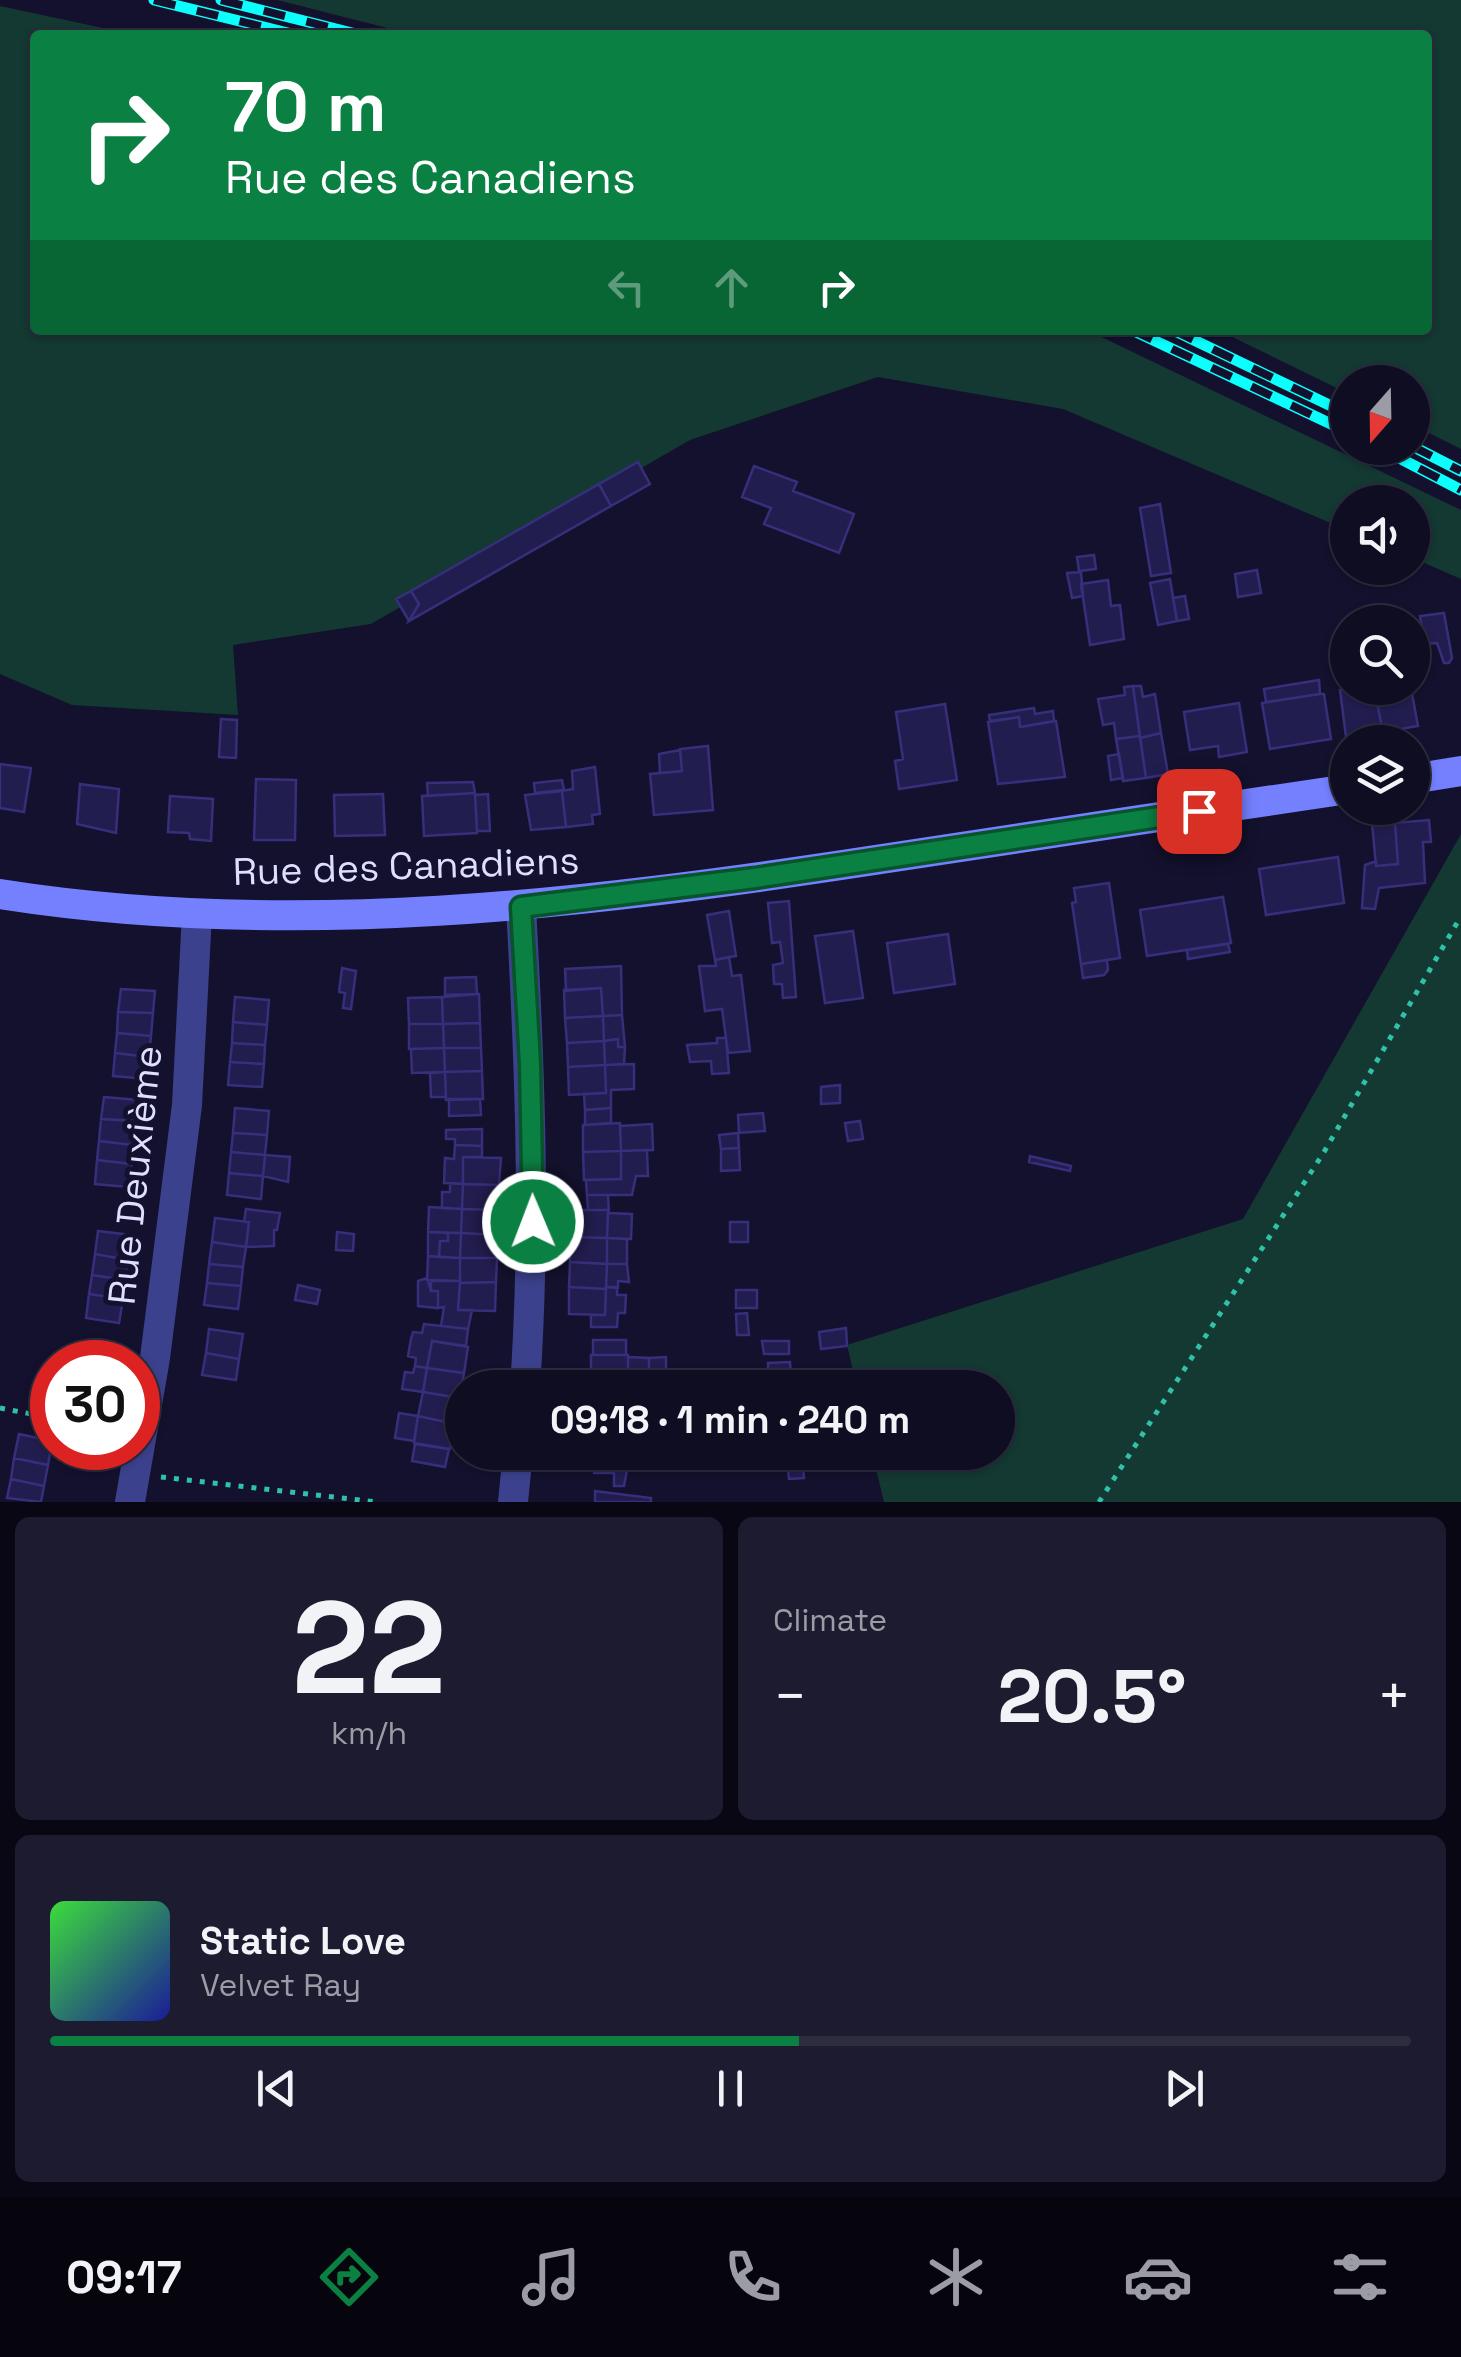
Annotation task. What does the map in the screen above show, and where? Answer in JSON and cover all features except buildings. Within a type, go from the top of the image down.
[{"type":"street","points":[[1430,776],[1461,771]]},
{"type":"street","name":"Rue des Canadiens","points":[[0,894],[197,914],[353,916],[521,907],[755,878],[1330,791]]},
{"type":"street","points":[[521,907],[530,1064],[533,1222],[525,1370]]},
{"type":"street","name":"Rue Deuxième","points":[[133,1488],[155,1358],[187,1105],[197,914]]},
{"type":"street","points":[[513,1502],[516,1470]]},
{"type":"path","points":[[1099,1502],[1324,1152],[1461,916]]},
{"type":"path","points":[[0,1408],[30,1414]]},
{"type":"path","points":[[133,1488],[377,1502]]},
{"type":"green space","points":[[277,0],[1461,0],[1461,449],[1430,434],[1430,365],[1330,365],[1330,385],[1228,335],[1432,335],[1432,30],[395,30]]},
{"type":"green space","points":[[0,6],[113,30],[30,30],[30,335],[1097,335],[1330,447],[1330,465],[1368,465],[1409,485],[1330,485],[1330,523],[1063,409],[878,377],[690,440],[371,624],[233,645],[238,715],[72,705],[0,674]]},
{"type":"green space","points":[[1430,495],[1461,510],[1461,579],[1430,565]]},
{"type":"green space","points":[[1461,834],[1461,1502],[884,1502],[876,1470],[1015,1470],[1015,1370],[853,1370],[847,1345],[1243,1219]]},
{"type":"railway","points":[[154,0],[276,30]]},
{"type":"railway","points":[[221,0],[340,30]]},
{"type":"railway","points":[[1143,335],[1330,424]]},
{"type":"railway","points":[[1183,335],[1330,405]]},
{"type":"railway","points":[[1430,455],[1461,471]]},
{"type":"railway","points":[[1413,465],[1461,490]]},
{"type":"route","points":[[533,1222],[530,1064],[521,907],[755,878],[1199,811]]}]
